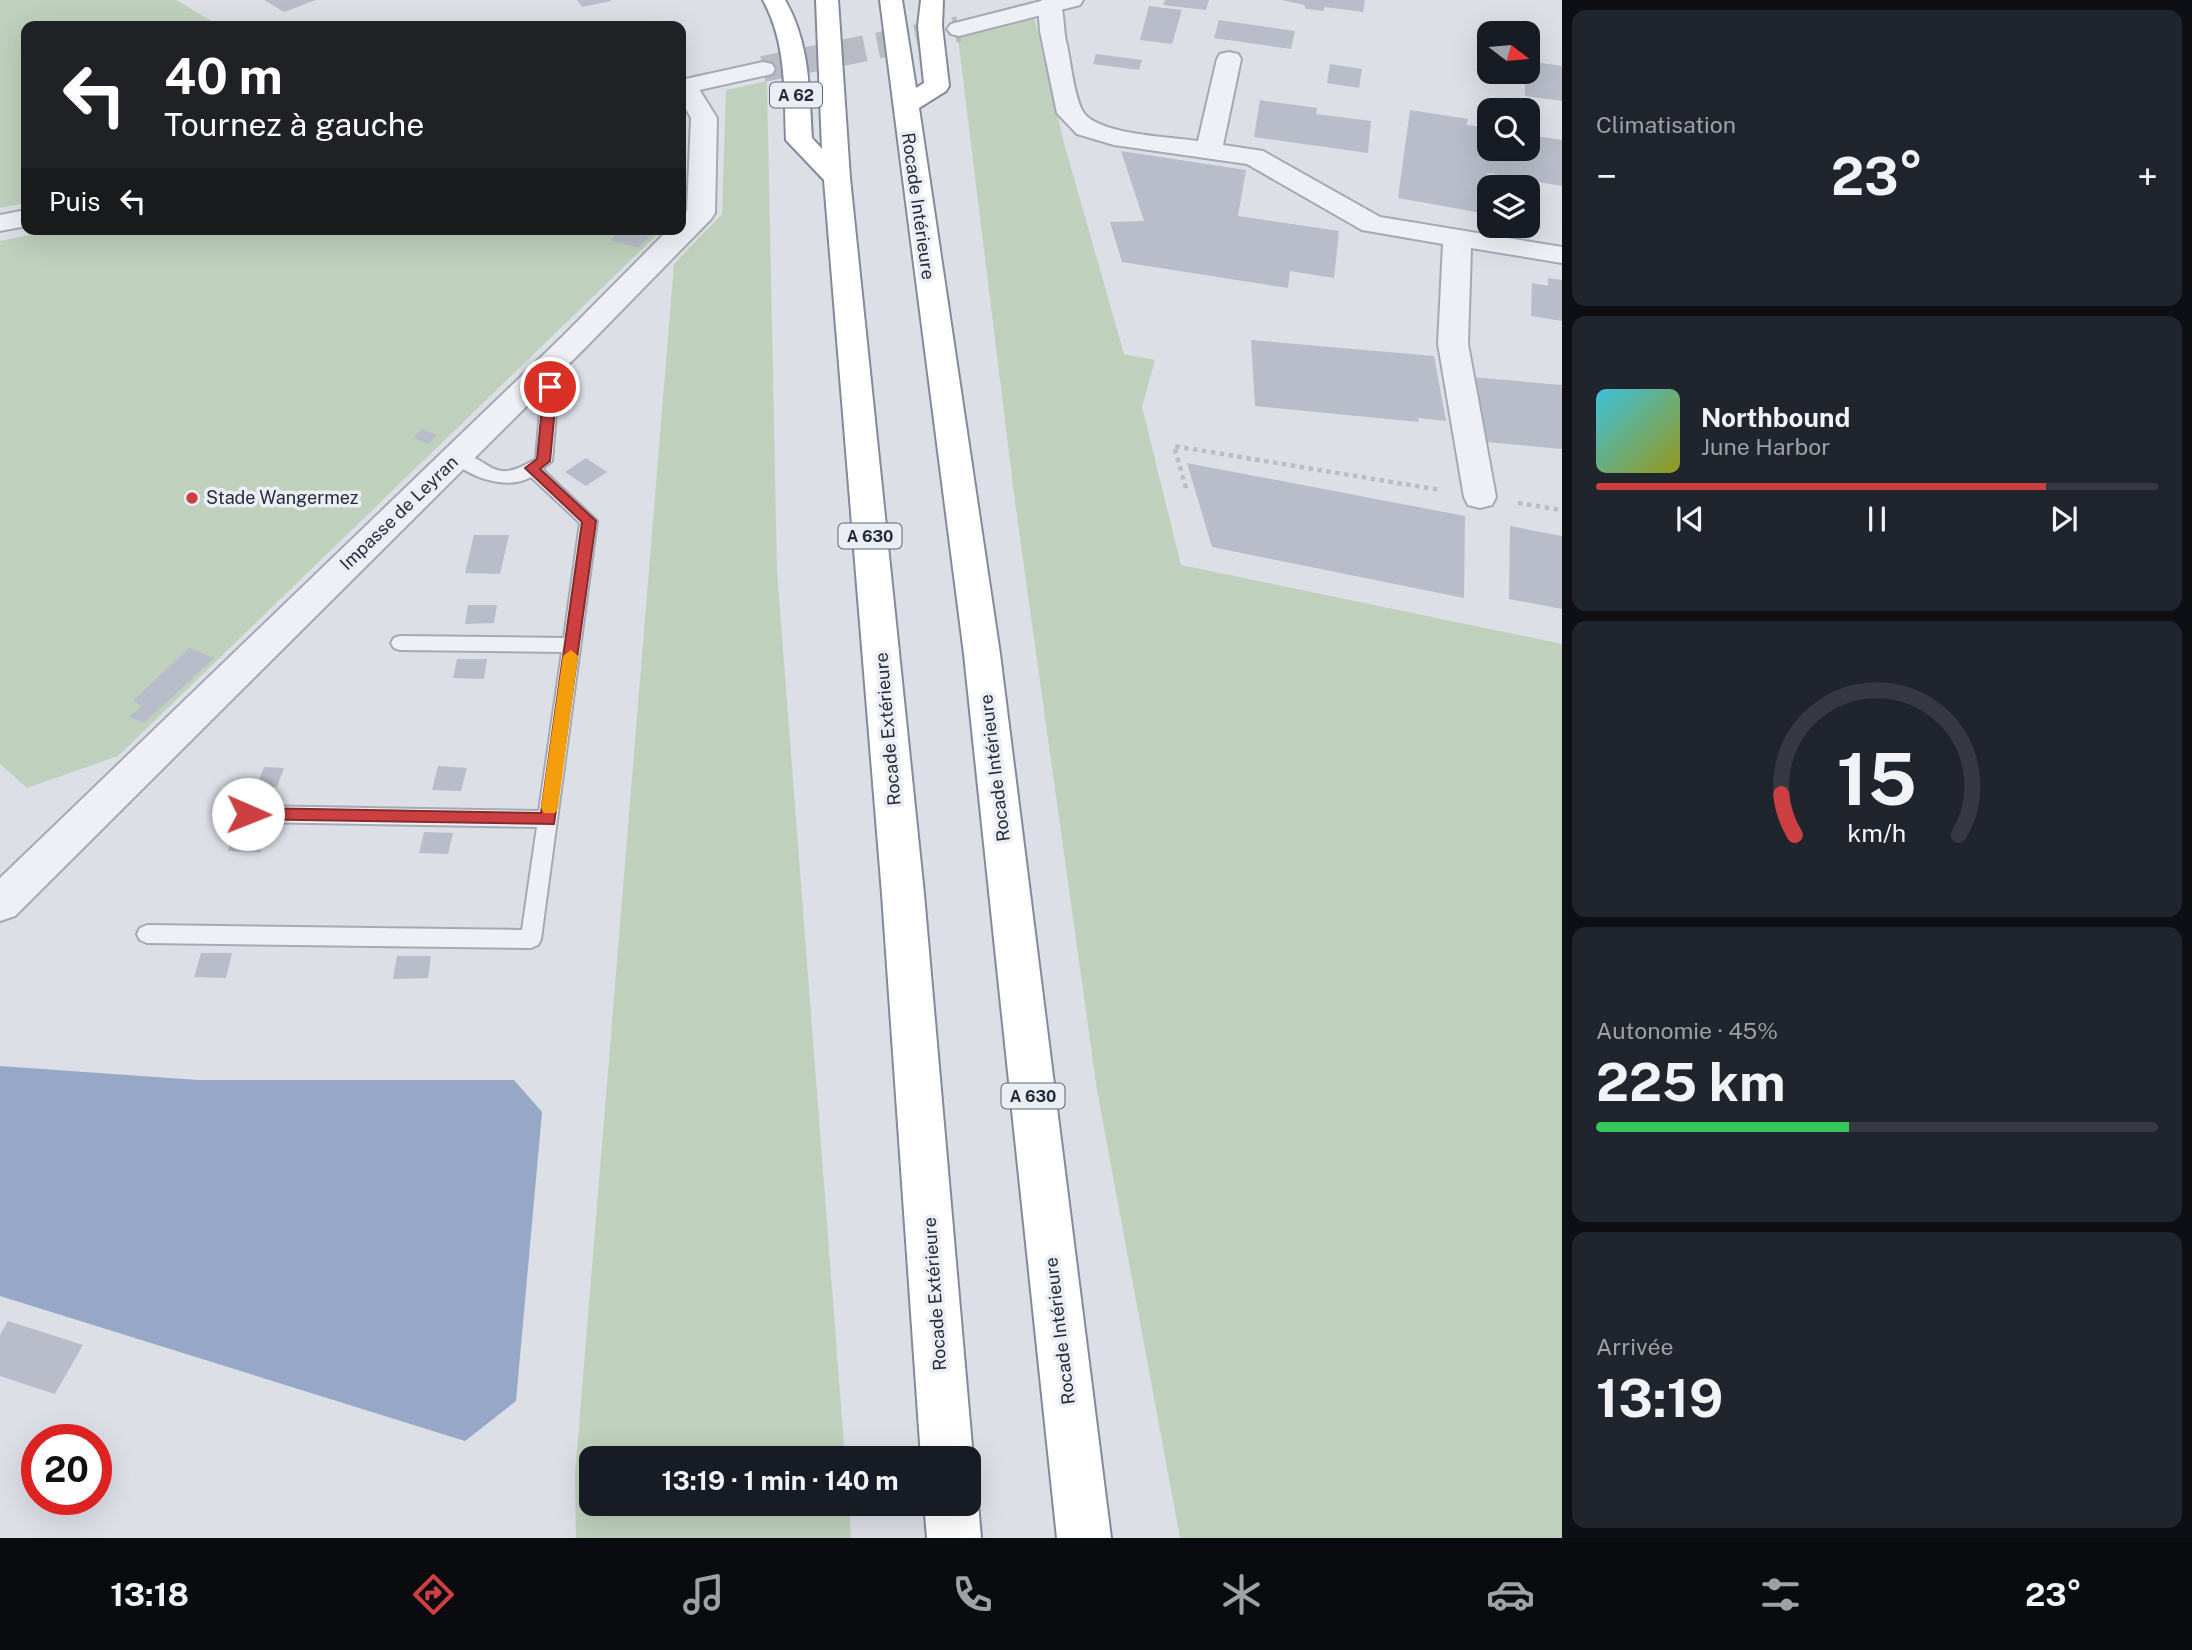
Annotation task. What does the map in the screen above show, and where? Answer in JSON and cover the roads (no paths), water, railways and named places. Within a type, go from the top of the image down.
[{"type":"highway","name":"A 62","points":[[774,0],[785,17],[794,49],[799,141],[837,177]]},
{"type":"highway","name":"Rocade Extérieure","points":[[827,0],[837,177],[903,894],[946,1446]]},
{"type":"highway","name":"Rocade Intérieure","points":[[891,0],[982,654],[1084,1538]]},
{"type":"highway","points":[[904,106],[937,86],[930,26],[932,0]]},
{"type":"highway","points":[[952,1516],[954,1538]]},
{"type":"street","points":[[959,29],[1061,3]]},
{"type":"street","points":[[1061,3],[1052,31],[1070,113],[1086,129],[1107,135],[1254,158],[1372,224],[1562,255]]},
{"type":"street","points":[[1209,151],[1229,59]]},
{"type":"street","points":[[686,85],[763,69]]},
{"type":"street","name":"Impasse de Leyran","points":[[686,91],[704,118],[701,213],[686,228]]},
{"type":"street","points":[[0,223],[21,219]]},
{"type":"street","name":"Impasse de Leyran","points":[[0,904],[679,235]]},
{"type":"street","points":[[1457,239],[1453,344],[1480,497]]},
{"type":"lane","points":[[457,456],[486,474],[518,477],[544,461],[552,363]]},
{"type":"lane","points":[[147,934],[531,939],[589,521],[531,468]]},
{"type":"lane","points":[[400,643],[572,645]]},
{"type":"lane","points":[[248,814],[548,819]]},
{"type":"water","points":[[0,1066],[198,1080],[514,1080],[542,1112],[516,1401],[465,1441],[0,1296]]},
{"type":"tunnel","points":[[763,69],[959,29]]},
{"type":"place","name":"Stade Wangermez","points":[[192,498]]}]
